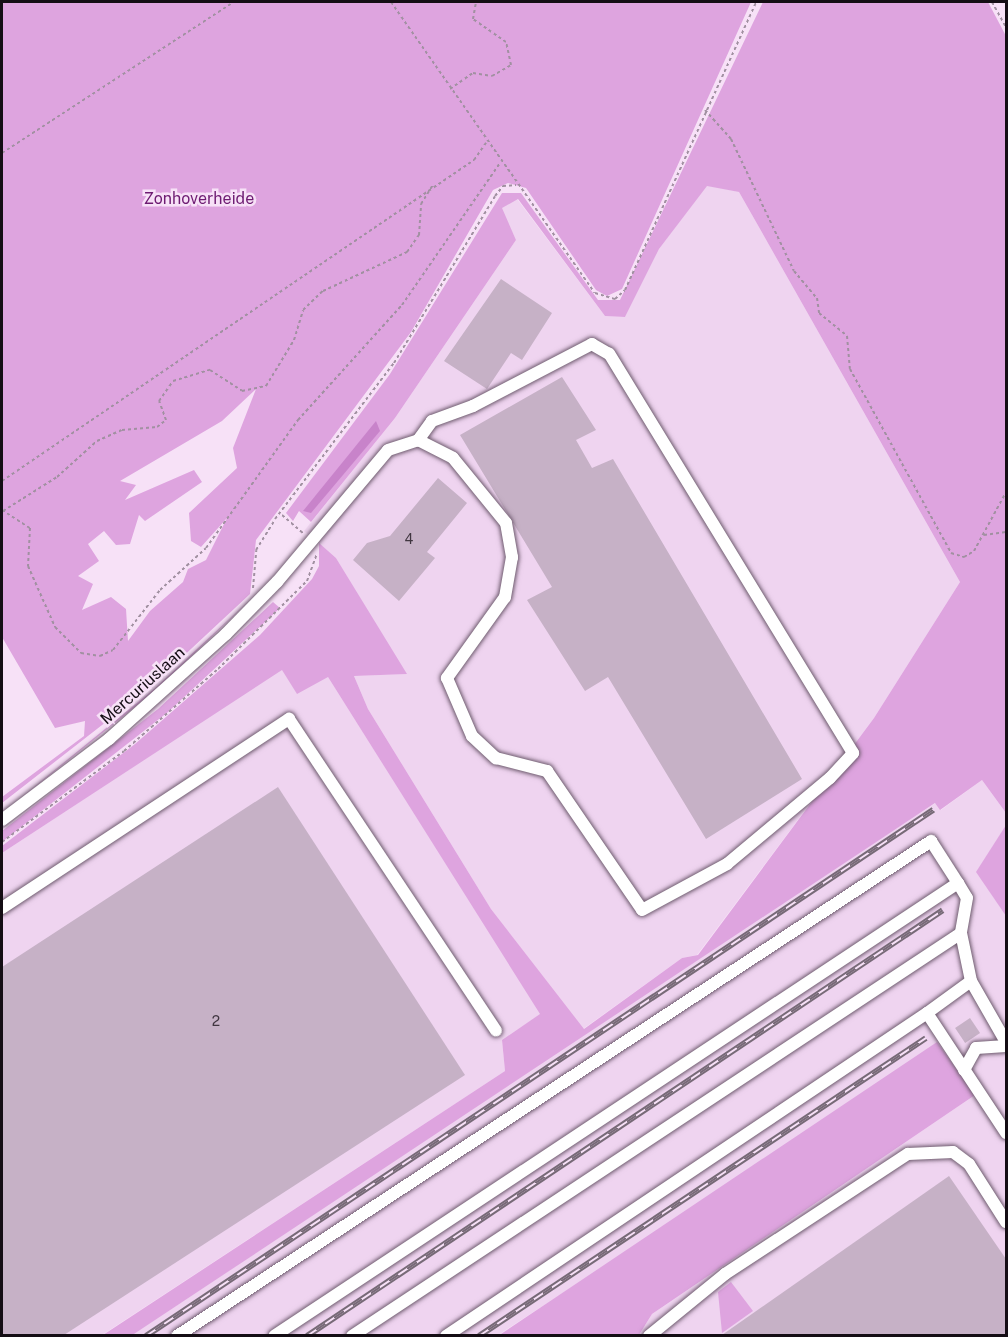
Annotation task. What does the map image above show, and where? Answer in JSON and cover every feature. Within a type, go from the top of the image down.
[{"type":"street","points":[[592,344],[609,354],[852,753],[830,778],[727,864],[642,909],[547,771],[496,758],[472,736],[447,678],[505,597],[512,557],[506,523],[453,458],[418,440],[432,421],[473,406],[592,344]]},
{"type":"street","name":"Mercuriuslaan","points":[[2,820],[109,739],[226,634],[278,582],[291,559],[388,450],[418,440]]},
{"type":"street","points":[[2,908],[290,719],[496,1031]]},
{"type":"street","points":[[177,1335],[932,841],[968,898],[961,933],[971,981],[1006,1044],[976,1048],[964,1070]]},
{"type":"street","points":[[274,1335],[958,884]]},
{"type":"street","points":[[352,1335],[961,933]]},
{"type":"street","points":[[446,1335],[927,1013],[971,981]]},
{"type":"street","points":[[927,1013],[1006,1133]]},
{"type":"street","points":[[648,1335],[725,1274],[908,1154],[929,1150],[961,1158],[1006,1222]]},
{"type":"path","points":[[2,153],[234,2]]},
{"type":"path","points":[[391,2],[500,163],[516,185],[528,195],[595,293],[615,299],[625,290],[756,2]]},
{"type":"path","points":[[450,89],[473,73],[492,76],[511,65],[506,42],[473,19],[476,2]]},
{"type":"path","points":[[992,2],[1006,27]]},
{"type":"path","points":[[705,110],[731,139],[794,271],[817,298],[819,313],[847,336],[850,369],[951,553],[964,557],[984,535],[1006,492]]},
{"type":"path","points":[[2,481],[433,185],[474,160],[486,143]]},
{"type":"path","points":[[433,185],[421,204],[419,235],[407,252],[323,291],[303,310],[294,339],[266,386],[242,391],[210,370],[173,381],[159,401],[166,420],[157,427],[122,430],[97,441],[57,477],[2,510],[30,528],[28,566],[55,627],[81,653],[100,656],[113,650],[160,590],[206,548],[298,420],[340,380],[402,305],[500,163]]},
{"type":"path","points":[[252,594],[256,550],[343,425],[394,363],[495,196],[503,186],[516,185]]},
{"type":"path","points":[[984,535],[1006,532]]},
{"type":"shaded area","points":[[707,185],[739,192],[960,582],[874,718],[697,955],[682,958],[583,1029],[491,909],[368,709],[354,676],[406,674],[336,558],[304,531],[395,418],[516,240],[501,208],[517,199],[605,316],[625,317],[659,249]]},
{"type":"shaded area","points":[[376,421],[380,431],[311,513],[303,511]]},
{"type":"shaded area","points":[[282,669],[328,677],[541,1014],[502,1040],[505,1071],[102,1335],[2,1336],[2,853]]},
{"type":"shaded area","points":[[982,780],[1006,813],[1006,825],[977,872],[1006,916],[1006,1335],[639,1335],[652,1314],[975,1095],[595,1272],[498,1335],[131,1336],[787,898],[936,803],[941,810]]},
{"type":"green space","name":"Zonhoverheide","points":[[2,2],[751,2],[622,289],[607,296],[596,290],[526,188],[508,183],[493,190],[411,332],[256,540],[250,594],[147,690],[2,803],[2,797],[84,736],[85,721],[55,728],[2,637]],"holes":[[[256,389],[233,448],[237,468],[189,513],[191,541],[201,547],[227,518],[206,560],[188,569],[183,582],[150,611],[128,641],[126,609],[111,597],[82,610],[93,584],[78,576],[99,561],[88,544],[104,531],[116,545],[130,544],[139,515],[145,521],[202,482],[194,470],[125,500],[136,485],[120,481],[222,421]]]},
{"type":"green space","points":[[763,2],[988,2],[1006,36],[1006,813],[982,780],[940,810],[935,803],[131,1336],[103,1335],[505,1071],[502,1040],[540,1014],[328,677],[297,694],[282,670],[2,853],[2,846],[135,744],[260,635],[312,579],[319,566],[319,543],[336,558],[407,674],[354,676],[368,709],[491,909],[584,1029],[682,958],[698,955],[874,718],[960,582],[739,192],[707,186],[659,249],[625,317],[605,316],[518,199],[502,208],[516,240],[395,418],[311,522],[299,511],[293,521],[286,513],[390,374],[502,193],[521,193],[598,300],[620,300]]},
{"type":"green space","points":[[254,596],[156,690],[2,813],[154,689]]},
{"type":"green space","points":[[273,602],[280,608],[168,712],[2,842],[2,831],[158,709]]},
{"type":"green space","points":[[1006,825],[1006,916],[976,872]]},
{"type":"green space","points":[[937,1042],[975,1095],[652,1314],[639,1335],[498,1336]]},
{"type":"green space","points":[[731,1282],[753,1311],[722,1333],[718,1292]]},
{"type":"building","points":[[501,279],[552,313],[522,360],[511,353],[487,389],[444,361]]},
{"type":"building","points":[[562,377],[596,430],[576,440],[592,468],[613,459],[802,779],[706,839],[608,677],[585,691],[527,600],[552,587],[460,435]]},
{"type":"building","points":[[438,478],[467,503],[427,552],[435,558],[399,601],[353,560],[367,543],[390,536]]},
{"type":"building","points":[[278,787],[465,1075],[64,1335],[2,1335],[2,967]]},
{"type":"building","points":[[970,1018],[980,1033],[965,1043],[955,1028]]},
{"type":"building","points":[[949,1176],[1006,1259],[1006,1335],[722,1335]]},
{"type":"railway","points":[[146,1336],[933,810]]},
{"type":"railway","points":[[307,1336],[943,910]]},
{"type":"railway","points":[[479,1336],[926,1038]]}]
